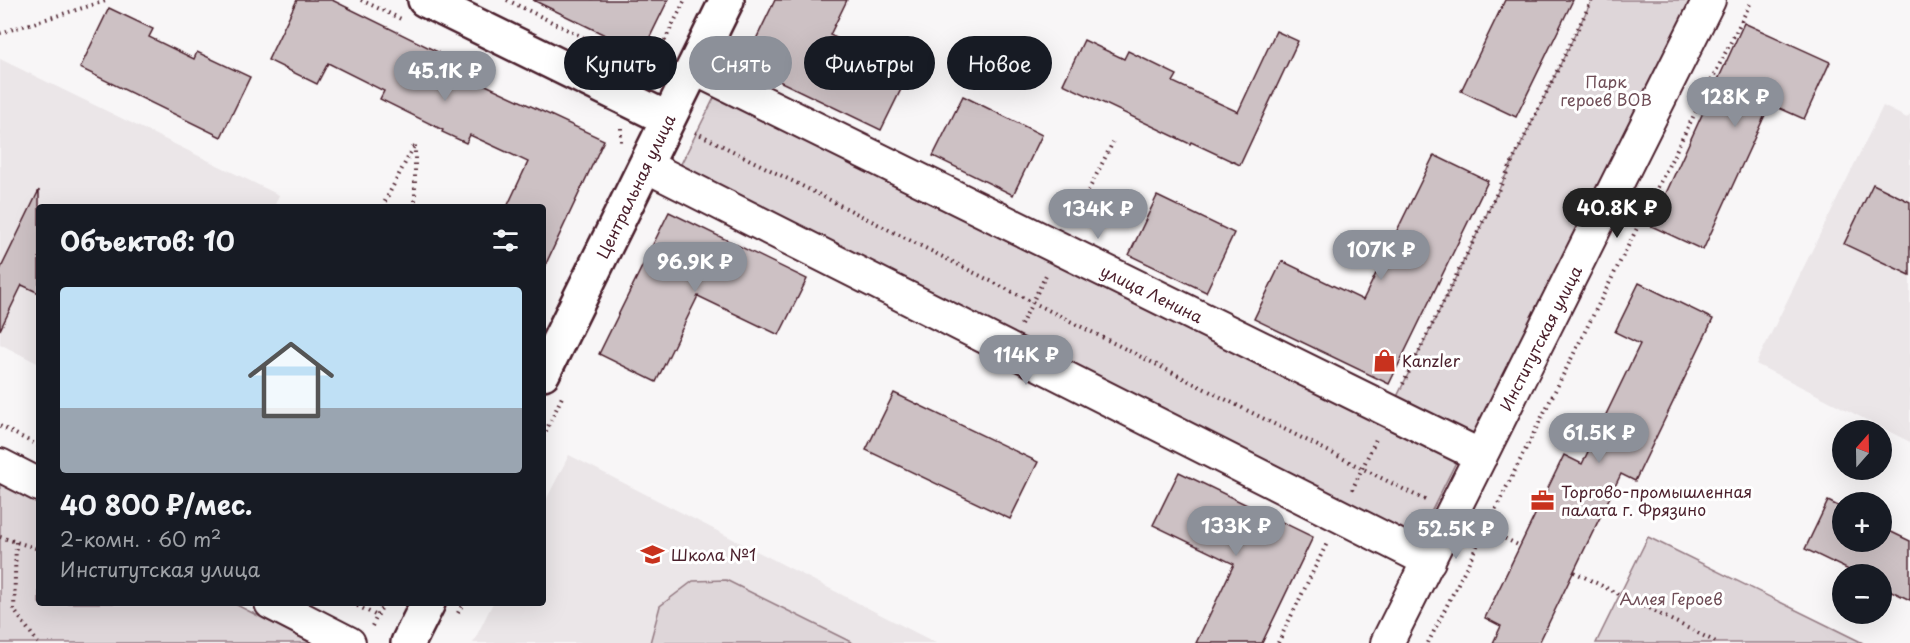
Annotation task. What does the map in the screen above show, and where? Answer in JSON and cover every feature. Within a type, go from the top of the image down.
[{"type":"street","points":[[425,0],[680,125]]},
{"type":"street","name":"Центральная улица","points":[[709,36],[727,0]]},
{"type":"street","name":"Институтская улица","points":[[1388,643],[1709,0]]},
{"type":"street","name":"Центральная улица","points":[[546,367],[646,166],[680,125],[689,86]]},
{"type":"street","name":"улица Ленина","points":[[738,90],[1481,456]]},
{"type":"street","points":[[646,166],[1429,561]]},
{"type":"street","points":[[0,465],[36,483]]},
{"type":"street","points":[[277,606],[349,643]]},
{"type":"street","points":[[408,643],[426,606]]},
{"type":"path","points":[[0,33],[109,0]]},
{"type":"path","points":[[507,0],[650,70],[686,0]]},
{"type":"path","points":[[1278,643],[1592,0]]},
{"type":"path","points":[[1428,643],[1752,0]]},
{"type":"path","points":[[680,125],[1452,514],[1487,528],[1520,546]]},
{"type":"path","points":[[384,204],[415,144],[415,204]]},
{"type":"path","points":[[0,426],[36,444]]},
{"type":"path","points":[[0,537],[36,548]]},
{"type":"path","points":[[16,542],[14,610],[38,643]]},
{"type":"path","points":[[1574,572],[1718,643]]},
{"type":"path","points":[[358,606],[377,616]]},
{"type":"shaded area","points":[[0,59],[279,195],[275,204],[36,204],[36,362],[0,344]]},
{"type":"shaded area","points":[[1883,106],[1907,118],[1910,114],[1910,442],[1892,433],[1892,420],[1867,420],[1756,364]]},
{"type":"shaded area","name":"Школа №1","points":[[569,455],[936,643],[473,643],[492,606],[546,606],[546,500]]},
{"type":"green space","name":"Парк героев ВОВ","points":[[1592,0],[1709,0],[1481,456],[1390,411]]},
{"type":"green space","points":[[716,94],[1457,460],[1418,538],[677,172]]},
{"type":"green space","points":[[0,483],[36,501],[36,606],[239,606],[311,643],[0,643]]},
{"type":"green space","name":"Аллея Героев","points":[[1648,537],[1863,643],[1596,643]]},
{"type":"green space","points":[[726,580],[853,643],[650,643],[660,606],[693,581]]},
{"type":"building","points":[[297,0],[332,0],[438,52],[434,61],[604,140],[546,264],[546,204],[508,204],[528,162],[470,135],[466,143],[442,132],[443,130],[380,99],[384,91],[328,63],[317,84],[268,60]]},
{"type":"building","points":[[533,0],[668,0],[650,36],[607,36]]},
{"type":"building","points":[[775,0],[847,0],[830,35],[832,36],[804,36],[804,90],[901,90],[881,130],[792,87],[792,36],[758,36]]},
{"type":"building","points":[[1505,0],[1573,0],[1516,117],[1461,91]]},
{"type":"building","points":[[109,8],[153,29],[149,37],[194,59],[197,52],[250,77],[221,137],[80,68]]},
{"type":"building","points":[[1744,23],[1830,62],[1804,119],[1770,104],[1703,250],[1651,226]]},
{"type":"building","points":[[1276,31],[1298,41],[1240,165],[1063,84],[1084,40],[1124,59],[1128,51],[1177,75],[1173,82],[1238,112]]},
{"type":"building","points":[[963,96],[1042,135],[1013,195],[933,156]]},
{"type":"building","points":[[1434,155],[1488,181],[1389,384],[1254,319],[1282,261],[1363,300]]},
{"type":"building","points":[[1873,184],[1910,202],[1910,275],[1844,244]]},
{"type":"building","points":[[39,190],[39,204],[36,204],[36,292],[22,285],[0,330],[0,270]]},
{"type":"building","points":[[1157,196],[1234,233],[1206,292],[1129,255]]},
{"type":"building","points":[[669,212],[807,279],[779,335],[698,296],[656,382],[599,354]]},
{"type":"building","points":[[1639,283],[1713,319],[1635,481],[1621,474],[1539,643],[1493,643],[1501,626],[1485,618],[1564,455],[1582,464],[1640,344],[1615,332]]},
{"type":"building","points":[[894,393],[1038,462],[1010,519],[866,450]]},
{"type":"building","points":[[1179,472],[1313,537],[1262,643],[1196,643],[1234,564],[1153,525]]},
{"type":"building","points":[[1828,501],[1832,503],[1832,552],[1892,552],[1892,532],[1910,541],[1910,600],[1892,591],[1892,564],[1836,564],[1805,549]]},
{"type":"place","name":"Kanzler","points":[[1384,360]]},
{"type":"place","name":"Торгово-промышленная палата г. Фрязино","points":[[1543,500]]},
{"type":"place","name":"Школа №1","points":[[653,554]]}]
